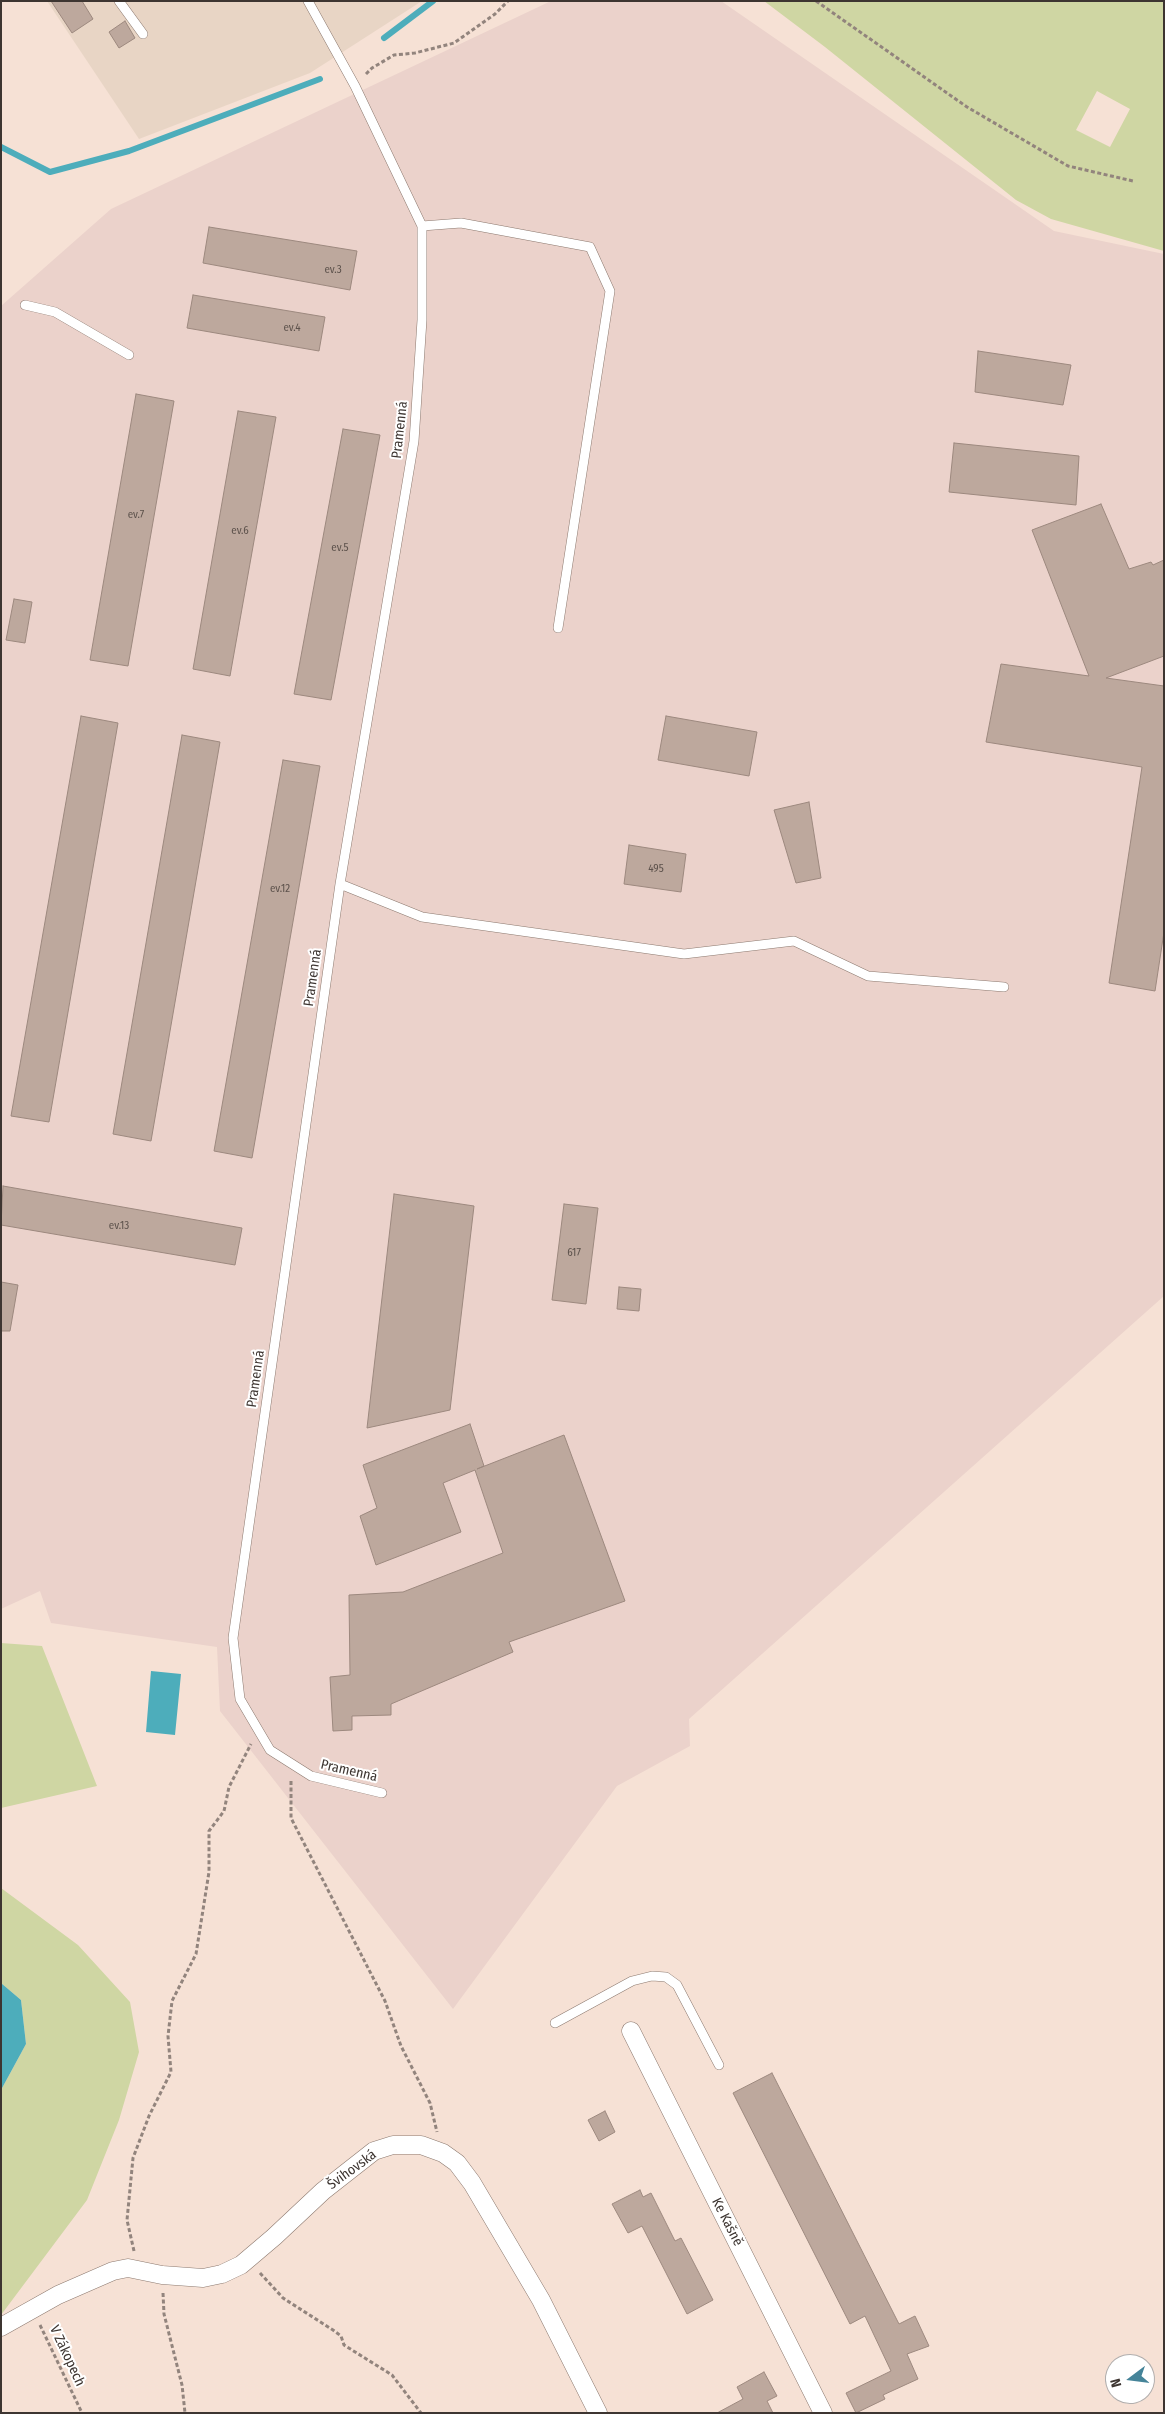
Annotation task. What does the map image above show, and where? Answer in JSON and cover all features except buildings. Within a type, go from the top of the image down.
[{"type":"street","name":"Ke Kašně","points":[[631,2031],[823,2413]]},
{"type":"street","name":"Švihovská","points":[[1,2328],[33,2308],[113,2270],[128,2268],[162,2275],[203,2278],[222,2274],[249,2258],[323,2191],[374,2151],[409,2144],[431,2148],[457,2163],[472,2183],[541,2300],[598,2413]]},
{"type":"lane","points":[[119,1],[143,34]]},
{"type":"lane","name":"Pramenná","points":[[308,1],[354,86],[422,226],[422,320],[414,441],[340,884],[233,1638],[240,1699],[270,1750],[311,1776],[382,1793]]},
{"type":"lane","points":[[422,226],[461,223],[590,247],[610,291],[558,628]]},
{"type":"lane","points":[[25,305],[55,312],[129,356]]},
{"type":"lane","points":[[340,884],[422,917],[684,954],[794,940],[868,976],[1004,986]]},
{"type":"lane","points":[[555,2023],[632,1981],[652,1976],[666,1976],[677,1985],[719,2065]]},
{"type":"path","points":[[354,86],[372,68],[394,55],[415,53],[454,43],[495,14],[508,1]]},
{"type":"path","points":[[816,1],[967,107],[1068,166],[1133,181]]},
{"type":"path","points":[[137,2270],[127,2220],[133,2158],[149,2116],[171,2072],[168,2036],[172,2001],[196,1954],[209,1872],[209,1831],[224,1811],[229,1787],[258,1730]]},
{"type":"path","points":[[290,1763],[291,1818],[385,2001],[401,2046],[430,2102],[438,2135]]},
{"type":"path","points":[[249,2258],[283,2298],[341,2336],[344,2345],[392,2375],[421,2413]]},
{"type":"path","points":[[162,2275],[164,2314],[182,2385],[185,2413]]},
{"type":"path","name":"V Zákopech","points":[[33,2308],[48,2346],[82,2413]]},
{"type":"shaded area","points":[[47,1],[422,1],[310,73],[139,139]]},
{"type":"shaded area","points":[[551,1],[721,1],[1054,231],[1164,254],[1164,1296],[689,1719],[690,1746],[617,1786],[453,2009],[220,1711],[217,1647],[51,1623],[40,1591],[1,1609],[1,306],[111,209]]},
{"type":"green space","points":[[764,1],[1164,1],[1164,251],[1051,219],[1016,200],[825,47]],"holes":[[[1097,91],[1130,109],[1110,147],[1076,130]]]},
{"type":"green space","points":[[1,1643],[42,1646],[97,1786],[1,1808]]},
{"type":"green space","points":[[1,1888],[78,1945],[130,2002],[139,2052],[119,2120],[87,2200],[1,2315],[1,2090],[26,2044],[21,2000],[1,1983]]},
{"type":"water","points":[[151,1671],[181,1674],[175,1735],[146,1732]]},
{"type":"water","points":[[1,1983],[21,2000],[26,2044],[1,2090]]},
{"type":"waterway","points":[[384,38],[433,1]]},
{"type":"waterway","points":[[1,147],[50,172],[129,151],[320,79]]}]
